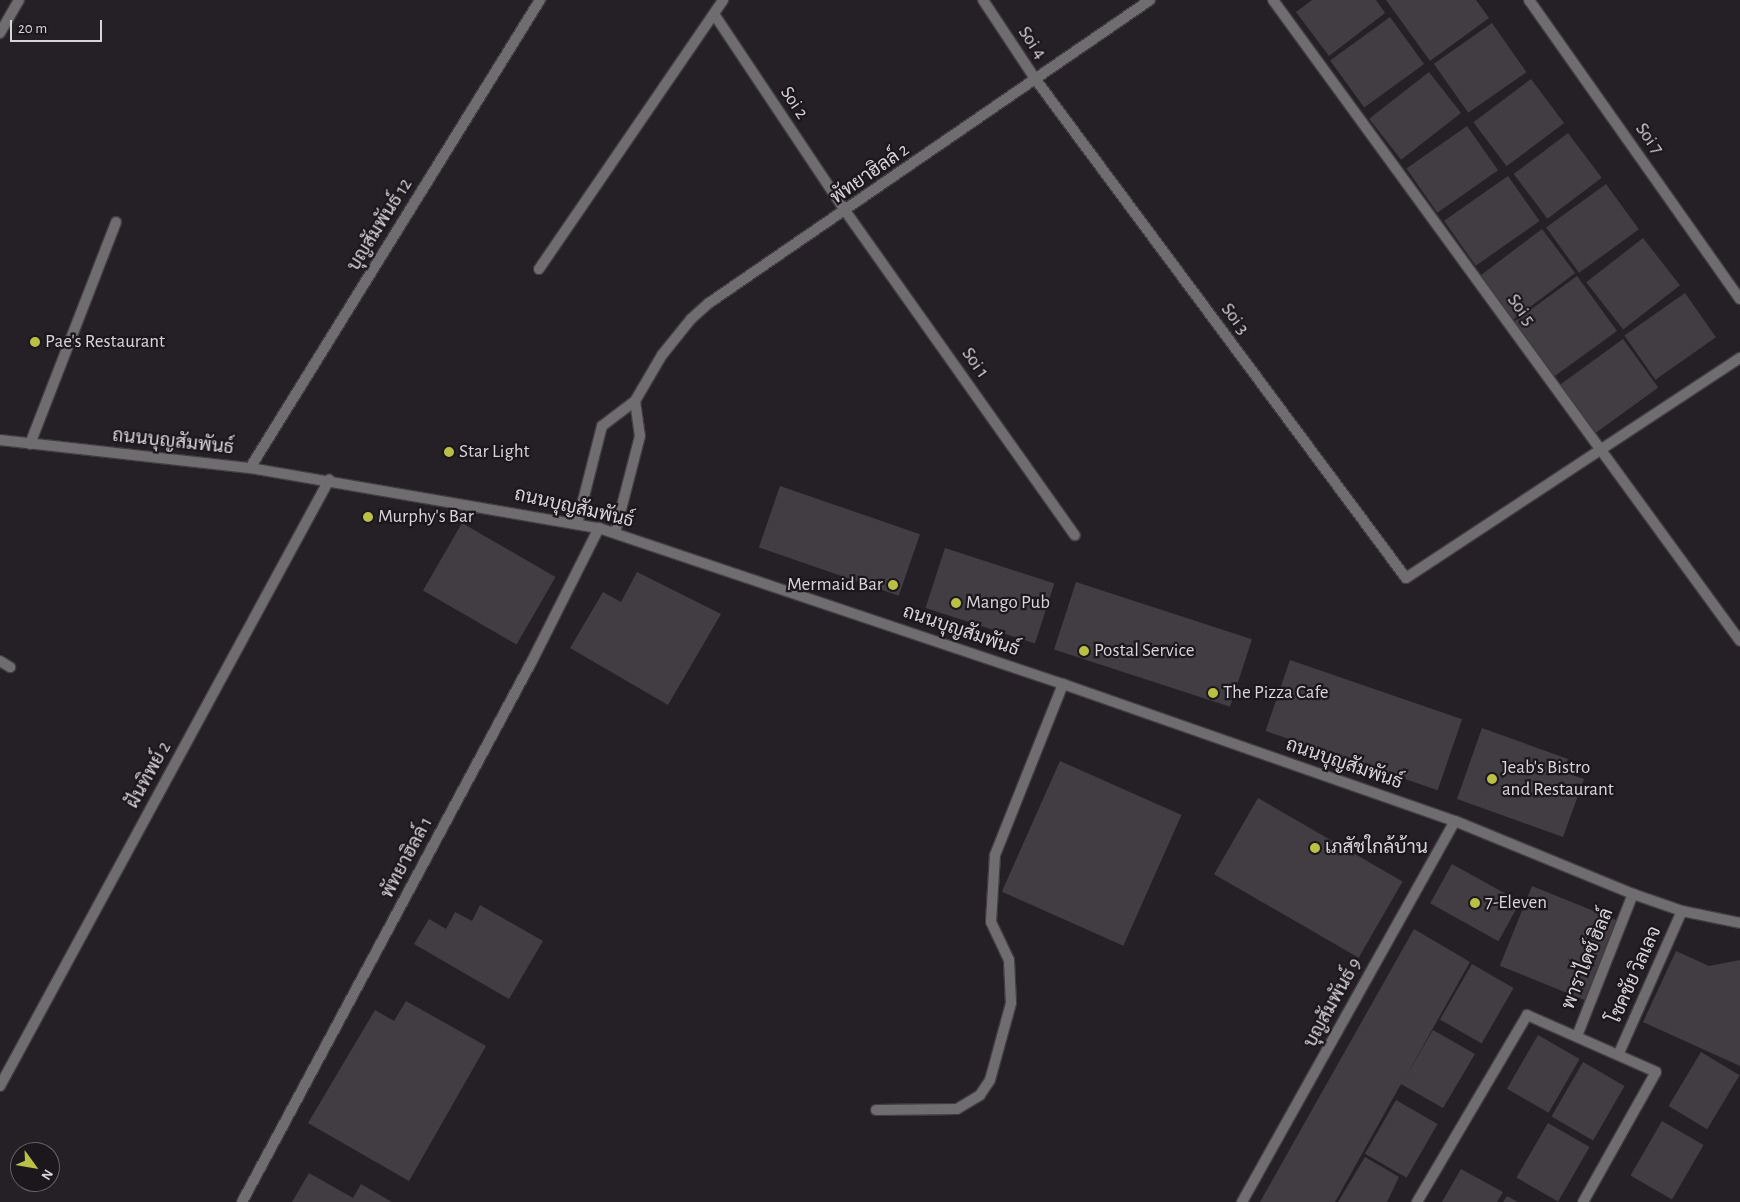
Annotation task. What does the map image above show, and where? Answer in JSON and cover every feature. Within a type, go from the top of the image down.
[{"type":"street","points":[[0,34],[19,0]]},
{"type":"street","name":"บุญสัมพันธ์ 12","points":[[250,468],[540,0]]},
{"type":"street","points":[[539,269],[723,0]]},
{"type":"street","name":"Soi 4","points":[[983,0],[1036,80]]},
{"type":"street","name":"พัทยาฮิลล์ 2","points":[[577,524],[602,426],[635,401],[662,355],[691,319],[709,303],[846,212],[1150,0]]},
{"type":"street","name":"Soi 5","points":[[1273,0],[1740,642]]},
{"type":"street","name":"Soi 7","points":[[1530,0],[1740,299]]},
{"type":"street","name":"Soi 2","points":[[714,14],[846,212]]},
{"type":"street","name":"Soi 3","points":[[1036,80],[1406,578],[1602,451]]},
{"type":"street","name":"Soi 1","points":[[846,212],[1075,535]]},
{"type":"street","points":[[30,444],[116,222]]},
{"type":"street","points":[[1602,451],[1740,358]]},
{"type":"street","points":[[615,533],[640,436],[635,401]]},
{"type":"street","name":"ถนนบุญสัมพันธ์","points":[[0,440],[250,468],[329,480],[599,528],[1062,684],[1455,822],[1633,894],[1682,911],[1740,923]]},
{"type":"street","name":"ฝันทิพย์ 2","points":[[0,1086],[329,480]]},
{"type":"street","name":"พัทยาฮิลล์ 1","points":[[242,1202],[528,670],[599,528]]},
{"type":"street","points":[[0,662],[10,667]]},
{"type":"street","points":[[876,1110],[956,1109],[980,1096],[990,1080],[1011,1002],[1009,960],[991,922],[995,855],[1062,684]]},
{"type":"street","name":"บุญสัมพันธ์ 9","points":[[1242,1202],[1455,822]]},
{"type":"street","name":"พาราไดซ์ ฮิลล์","points":[[1576,1036],[1633,894]]},
{"type":"street","name":"โชคชัย วิลเลจ","points":[[1619,1054],[1682,911]]},
{"type":"street","points":[[1417,1202],[1527,1015],[1619,1054],[1656,1072],[1583,1202]]},
{"type":"building","points":[[1312,0],[1376,0],[1385,13],[1329,56],[1296,12]]},
{"type":"building","points":[[1386,0],[1476,0],[1489,18],[1430,61]]},
{"type":"building","points":[[1390,17],[1424,64],[1364,107],[1330,60]]},
{"type":"building","points":[[1492,23],[1526,72],[1468,113],[1434,64]]},
{"type":"building","points":[[1429,72],[1461,113],[1401,160],[1369,119]]},
{"type":"building","points":[[1531,79],[1564,123],[1507,166],[1473,122]]},
{"type":"building","points":[[1467,126],[1498,170],[1437,213],[1406,168]]},
{"type":"building","points":[[1568,133],[1602,178],[1547,219],[1514,174]]},
{"type":"building","points":[[1508,176],[1540,221],[1476,266],[1444,221]]},
{"type":"building","points":[[1606,184],[1639,229],[1579,273],[1546,227]]},
{"type":"building","points":[[1542,229],[1575,273],[1513,320],[1480,276]]},
{"type":"building","points":[[1643,238],[1680,285],[1623,330],[1586,282]]},
{"type":"building","points":[[1577,276],[1617,331],[1554,377],[1514,322]]},
{"type":"building","points":[[1685,293],[1716,337],[1655,380],[1624,335]]},
{"type":"building","points":[[1623,339],[1658,388],[1594,435],[1558,386]]},
{"type":"building","points":[[780,486],[920,534],[899,596],[759,547]]},
{"type":"building","points":[[462,523],[556,577],[517,645],[423,591]]},
{"type":"building","points":[[945,548],[1054,584],[1035,643],[926,608]]},
{"type":"building","points":[[637,572],[721,614],[668,705],[570,648],[603,592],[621,602]]},
{"type":"building","points":[[1076,582],[1252,639],[1230,707],[1054,650]]},
{"type":"building","points":[[1290,660],[1462,719],[1438,790],[1266,731]]},
{"type":"building","points":[[1482,728],[1568,759],[1563,772],[1584,779],[1563,837],[1457,799]]},
{"type":"building","points":[[1060,761],[1182,815],[1123,946],[1002,892]]},
{"type":"building","points":[[1258,798],[1403,882],[1359,958],[1214,874]]},
{"type":"building","name":"7-Eleven","points":[[1452,864],[1520,902],[1498,941],[1430,903]]},
{"type":"building","points":[[1532,886],[1617,920],[1585,1000],[1500,966]]},
{"type":"building","points":[[480,905],[543,941],[509,999],[414,944],[429,919],[446,929],[455,912],[472,921]]},
{"type":"building","points":[[1414,929],[1470,962],[1404,1080],[1433,1030],[1475,1054],[1443,1108],[1401,1084],[1335,1202],[1260,1202]]},
{"type":"building","points":[[1676,951],[1709,966],[1740,960],[1740,1066],[1643,1022]]},
{"type":"building","points":[[1472,964],[1514,988],[1482,1043],[1440,1019]]},
{"type":"building","points":[[406,1001],[486,1046],[409,1181],[308,1123],[375,1010],[394,1021]]},
{"type":"building","points":[[1538,1035],[1580,1059],[1549,1113],[1507,1089]]},
{"type":"building","points":[[1701,1052],[1740,1075],[1707,1129],[1669,1106]]},
{"type":"building","points":[[1583,1062],[1625,1086],[1593,1141],[1552,1117]]},
{"type":"building","points":[[1396,1100],[1438,1124],[1407,1178],[1365,1154]]},
{"type":"building","points":[[1662,1121],[1704,1145],[1672,1200],[1630,1176]]},
{"type":"building","points":[[1548,1123],[1590,1147],[1558,1202],[1516,1178]]},
{"type":"building","points":[[1365,1157],[1399,1177],[1387,1202],[1338,1202]]},
{"type":"building","points":[[1461,1169],[1503,1192],[1497,1202],[1442,1202]]},
{"type":"building","points":[[309,1173],[353,1198],[361,1184],[392,1202],[292,1202]]},
{"type":"building","points":[[1507,1196],[1518,1202],[1503,1202]]},
{"type":"place","name":"Pae's Restaurant","points":[[35,342]]},
{"type":"place","name":"Star Light","points":[[449,452]]},
{"type":"place","name":"Murphy's Bar","points":[[368,517]]},
{"type":"place","name":"Mermaid Bar","points":[[893,585]]},
{"type":"place","name":"Mango Pub","points":[[956,603]]},
{"type":"place","name":"Postal Service","points":[[1084,651]]},
{"type":"place","name":"The Pizza Cafe","points":[[1213,693]]},
{"type":"place","name":"Jeab's Bistro and Restaurant","points":[[1492,779]]},
{"type":"place","name":"เภสัชใกล้บ้าน","points":[[1315,848]]},
{"type":"place","name":"7-Eleven","points":[[1475,903]]}]
